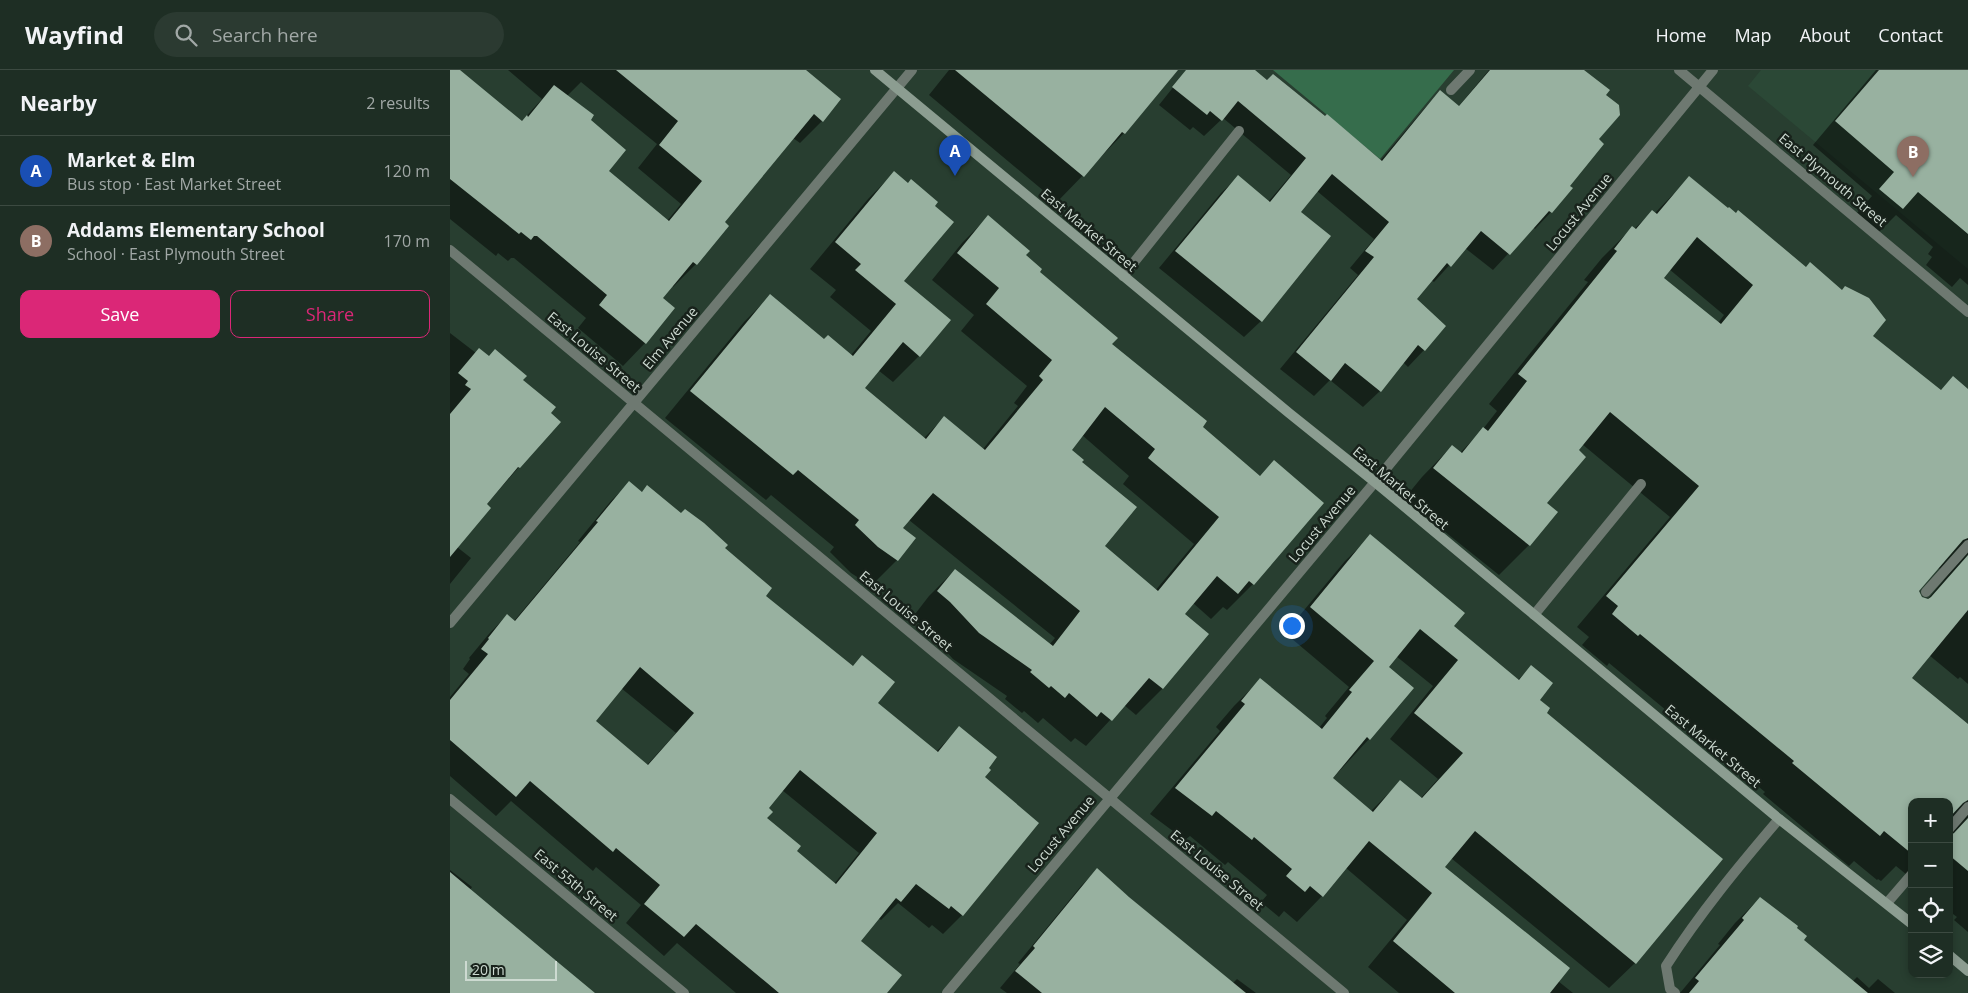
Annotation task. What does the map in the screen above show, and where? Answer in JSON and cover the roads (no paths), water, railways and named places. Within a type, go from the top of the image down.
[{"type":"street","name":"East Market Street","points":[[875,70],[1375,482],[1779,819],[1908,921]]},
{"type":"street","name":"Elm Avenue","points":[[450,623],[912,70]]},
{"type":"street","points":[[1451,90],[1470,70]]},
{"type":"street","name":"East Plymouth Street","points":[[1679,70],[1968,312]]},
{"type":"street","name":"Locust Avenue","points":[[947,993],[1375,482],[1713,70]]},
{"type":"street","points":[[1123,276],[1239,132]]},
{"type":"street","name":"East Louise Street","points":[[450,250],[1344,993]]},
{"type":"street","points":[[1534,615],[1641,484]]},
{"type":"street","points":[[1926,592],[1968,545]]},
{"type":"street","name":"East 55th Street","points":[[450,799],[684,993]]},
{"type":"street","points":[[1953,825],[1968,807]]},
{"type":"street","points":[[1670,992],[1666,966],[1691,927],[1726,881],[1779,819]]},
{"type":"street","points":[[1887,903],[1908,879]]},
{"type":"street","points":[[1953,958],[1968,971]]},
{"type":"place","name":"Market & Elm","points":[[955,176]]},
{"type":"place","name":"Addams Elementary School","points":[[1913,177]]}]
